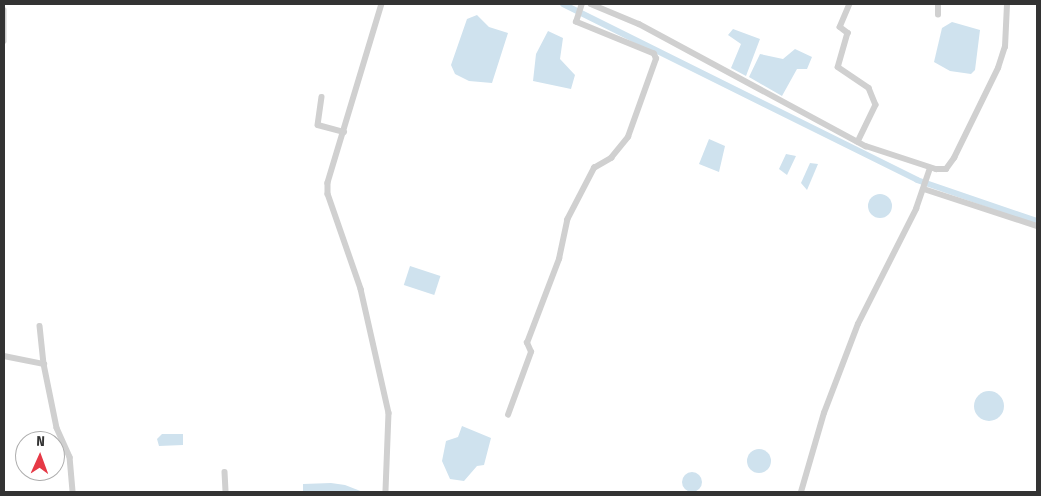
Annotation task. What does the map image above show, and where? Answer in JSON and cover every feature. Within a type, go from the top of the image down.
[{"type":"street","points":[[382,4],[344,132],[328,194],[362,289],[390,413],[386,492]]},
{"type":"street","points":[[591,4],[639,24],[858,142],[930,168],[946,169],[954,158],[998,68],[1005,47],[1007,4]]},
{"type":"street","points":[[850,4],[840,27],[848,34],[838,67],[869,88],[876,105],[858,142]]},
{"type":"street","points":[[938,4],[938,15]]},
{"type":"street","points":[[508,415],[531,352],[527,342],[559,259],[567,220],[594,168],[611,158],[628,136],[656,59],[654,54],[576,22],[582,5]]},
{"type":"street","points":[[4,10],[4,41]]},
{"type":"street","points":[[322,97],[318,125],[344,132]]},
{"type":"street","points":[[801,492],[858,324],[924,187],[930,168]]},
{"type":"street","points":[[924,187],[1037,226]]},
{"type":"street","points":[[40,326],[44,364],[57,428],[70,457],[73,492]]},
{"type":"street","points":[[4,356],[44,364]]},
{"type":"street","points":[[225,472],[226,492]]},
{"type":"water","points":[[477,15],[489,27],[508,33],[492,83],[469,81],[455,74],[451,65],[467,19]]},
{"type":"water","points":[[952,22],[980,30],[975,70],[971,74],[950,71],[934,62],[942,28]]},
{"type":"water","points":[[733,29],[760,39],[746,76],[731,68],[741,44],[728,35]]},
{"type":"water","points":[[548,31],[563,38],[560,59],[575,75],[571,89],[533,81],[536,54]]},
{"type":"water","points":[[795,49],[812,57],[807,69],[797,69],[782,96],[749,77],[760,54],[783,59]]},
{"type":"water","points":[[709,139],[725,146],[719,172],[699,164]]},
{"type":"water","points":[[786,154],[796,156],[787,175],[779,169]]},
{"type":"water","points":[[810,163],[818,164],[807,190],[801,183]]},
{"type":"water","points":[[880,194],[889,197],[892,206],[889,215],[880,218],[871,215],[868,206],[871,197]]},
{"type":"water","points":[[410,266],[440,276],[434,295],[404,285]]},
{"type":"water","points":[[989,391],[1000,395],[1004,406],[1000,417],[989,421],[978,417],[974,406],[978,395]]},
{"type":"water","points":[[462,426],[491,438],[484,465],[477,466],[464,481],[450,479],[442,461],[446,441],[458,437]]},
{"type":"water","points":[[162,434],[183,434],[183,445],[159,446],[157,439]]},
{"type":"water","points":[[759,449],[768,452],[771,461],[768,470],[759,473],[750,470],[747,461],[750,452]]},
{"type":"water","points":[[688,472],[696,472],[702,478],[702,486],[696,492],[688,492],[682,486],[682,478]]},
{"type":"water","points":[[331,483],[345,485],[363,492],[303,492],[303,484]]},
{"type":"waterway","points":[[563,4],[917,180],[1037,221]]}]
